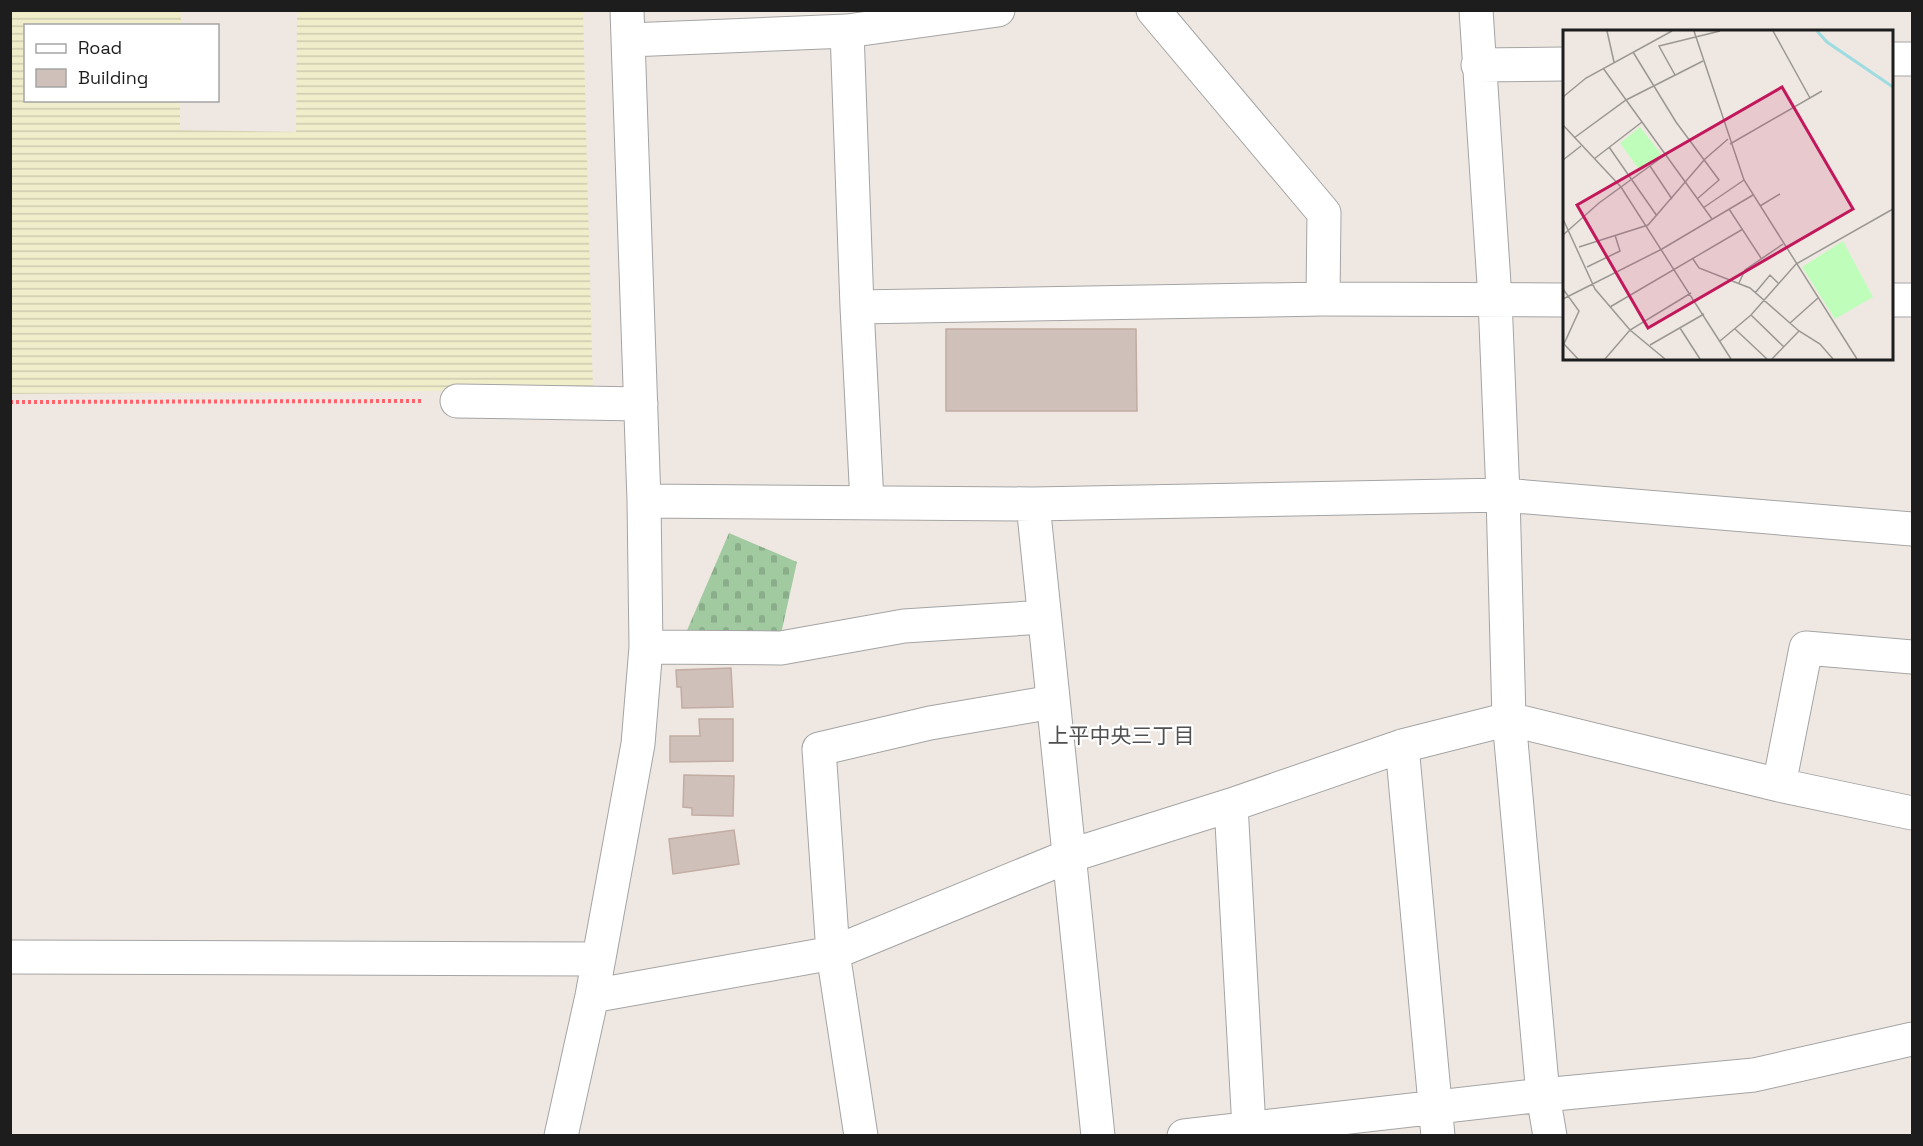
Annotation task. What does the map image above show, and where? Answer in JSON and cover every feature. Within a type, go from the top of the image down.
[{"type":"street","points":[[561,1136],[592,996],[638,744],[646,647],[644,501],[628,25],[847,30],[998,10]]},
{"type":"street","points":[[1153,10],[1324,213],[1323,299]]},
{"type":"street","points":[[1476,10],[1495,299],[1509,719],[1543,1095],[1550,1136]]},
{"type":"street","points":[[847,30],[867,502]]},
{"type":"street","points":[[1893,59],[1912,59]]},
{"type":"street","points":[[1479,65],[1563,64]]},
{"type":"street","points":[[857,307],[1323,299],[1563,300]]},
{"type":"street","points":[[1893,300],[1912,300]]},
{"type":"street","points":[[457,401],[641,404]]},
{"type":"street","points":[[644,501],[1033,504],[1503,495],[1912,529]]},
{"type":"street","points":[[1033,504],[1098,1136]]},
{"type":"street","points":[[646,647],[781,648],[904,626],[1044,617]]},
{"type":"street","points":[[1779,785],[1806,648],[1912,657]]},
{"type":"street","points":[[861,1136],[832,953],[819,749],[930,723],[1053,702]]},
{"type":"street","points":[[592,996],[832,953],[1069,856],[1231,805],[1402,746],[1509,719],[1779,785],[1912,813]]},
{"type":"street","points":[[1402,746],[1437,1121]]},
{"type":"street","points":[[1231,805],[1249,1128]]},
{"type":"street","points":[[10,957],[599,959]]},
{"type":"street","points":[[1184,1136],[1249,1128],[1437,1121],[1543,1095],[1754,1075],[1912,1039]]},
{"type":"path","points":[[10,402],[457,401]]},
{"type":"shaded area","points":[[10,11],[181,11],[181,24],[24,24],[24,102],[180,102],[180,130],[296,132],[297,11],[583,11],[593,390],[11,394]]},
{"type":"green space","points":[[729,533],[797,562],[781,634],[685,635]]},
{"type":"building","points":[[946,329],[1136,329],[1137,411],[946,411]]},
{"type":"building","points":[[731,668],[733,707],[682,708],[681,687],[677,687],[676,670]]},
{"type":"building","points":[[699,719],[733,719],[733,761],[670,762],[670,736],[700,736]]},
{"type":"building","points":[[684,775],[734,776],[733,816],[692,815],[692,808],[683,807]]},
{"type":"building","points":[[734,830],[739,864],[673,874],[669,839]]},
{"type":"district","name":"上平中央三丁目","points":[[1121,735]]}]
